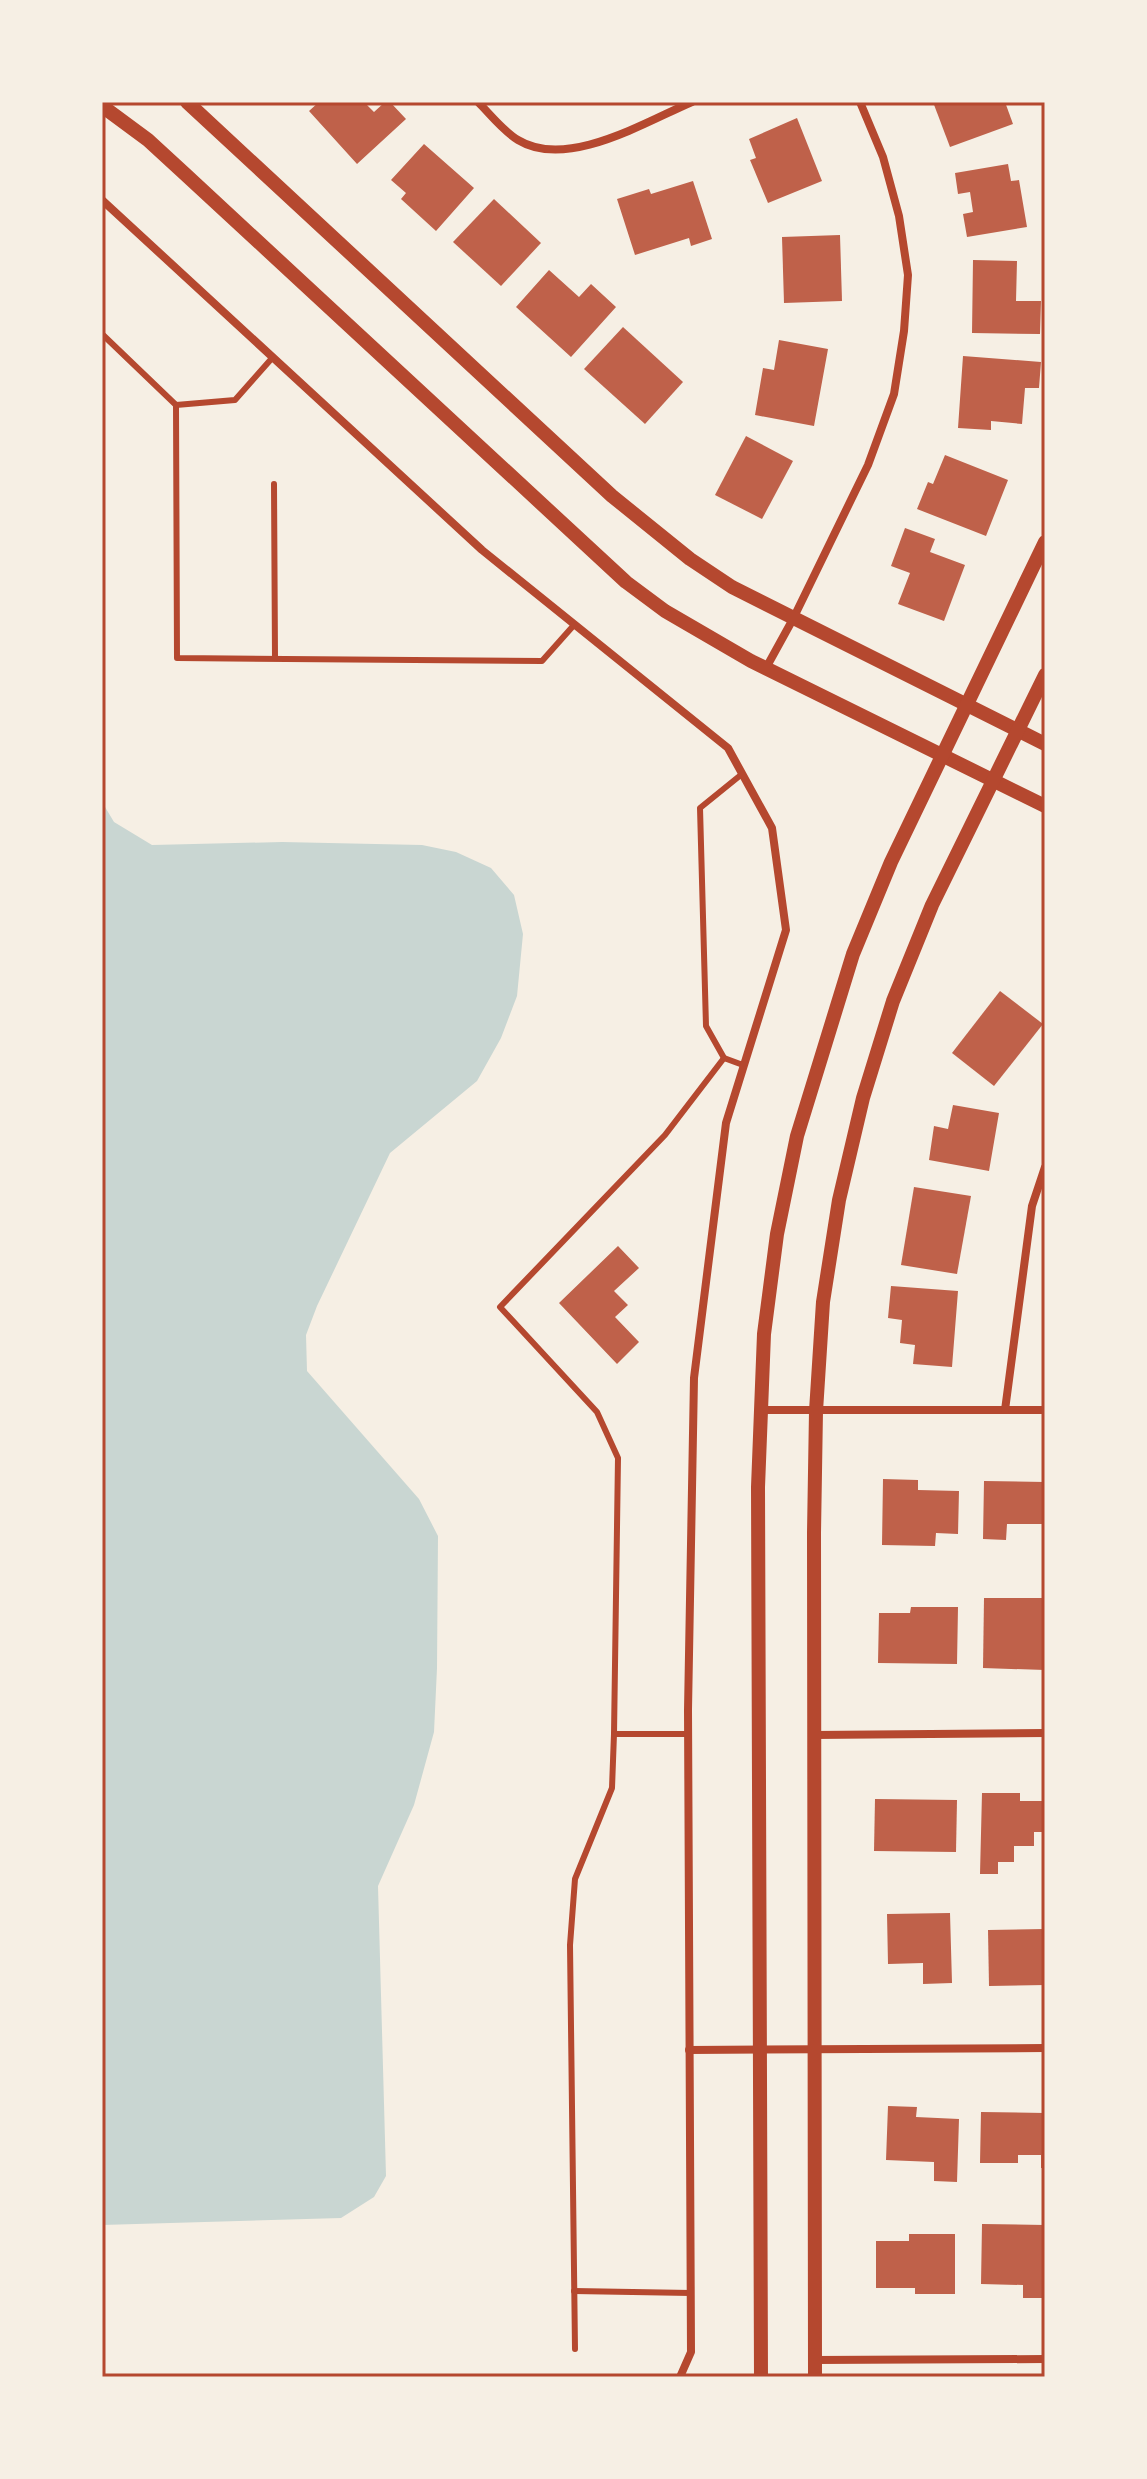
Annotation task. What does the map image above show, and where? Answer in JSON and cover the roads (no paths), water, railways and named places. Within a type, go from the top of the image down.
[{"type":"street","points":[[187,102],[612,496],[690,559],[732,587],[793,619],[1045,744]]},
{"type":"street","points":[[478,102],[518,140],[545,150],[584,148],[692,102]]},
{"type":"street","points":[[766,668],[868,465],[894,394],[904,331],[908,275],[899,216],[883,157],[860,102]]},
{"type":"street","points":[[102,106],[148,140],[626,582],[665,611],[766,668],[1045,806]]},
{"type":"street","points":[[102,200],[482,550],[728,748],[772,828],[786,930],[726,1123],[694,1378],[688,1734],[691,2352],[680,2377]]},
{"type":"street","points":[[761,2377],[758,1487],[764,1334],[775,1249],[797,1136],[853,954],[891,862],[1045,542]]},
{"type":"street","points":[[815,2377],[816,1411],[823,1302],[839,1200],[863,1098],[893,1001],[926,919],[1045,675]]},
{"type":"street","points":[[1005,1410],[1032,1206],[1045,1167]]},
{"type":"street","points":[[760,1410],[1045,1410]]},
{"type":"street","points":[[814,1735],[1045,1733]]},
{"type":"street","points":[[689,2050],[1045,2048]]},
{"type":"street","points":[[815,2360],[1045,2359]]},
{"type":"lane","points":[[102,334],[176,405],[177,658],[542,661],[574,625]]},
{"type":"lane","points":[[176,405],[235,400],[273,357]]},
{"type":"lane","points":[[274,484],[275,658]]},
{"type":"lane","points":[[742,774],[700,808],[706,1026],[724,1058],[743,1065]]},
{"type":"lane","points":[[575,2349],[570,1945],[575,1879],[612,1788],[618,1458],[597,1412],[500,1307],[665,1135],[724,1058]]},
{"type":"lane","points":[[614,1734],[688,1734]]},
{"type":"lane","points":[[574,2291],[691,2293]]}]
